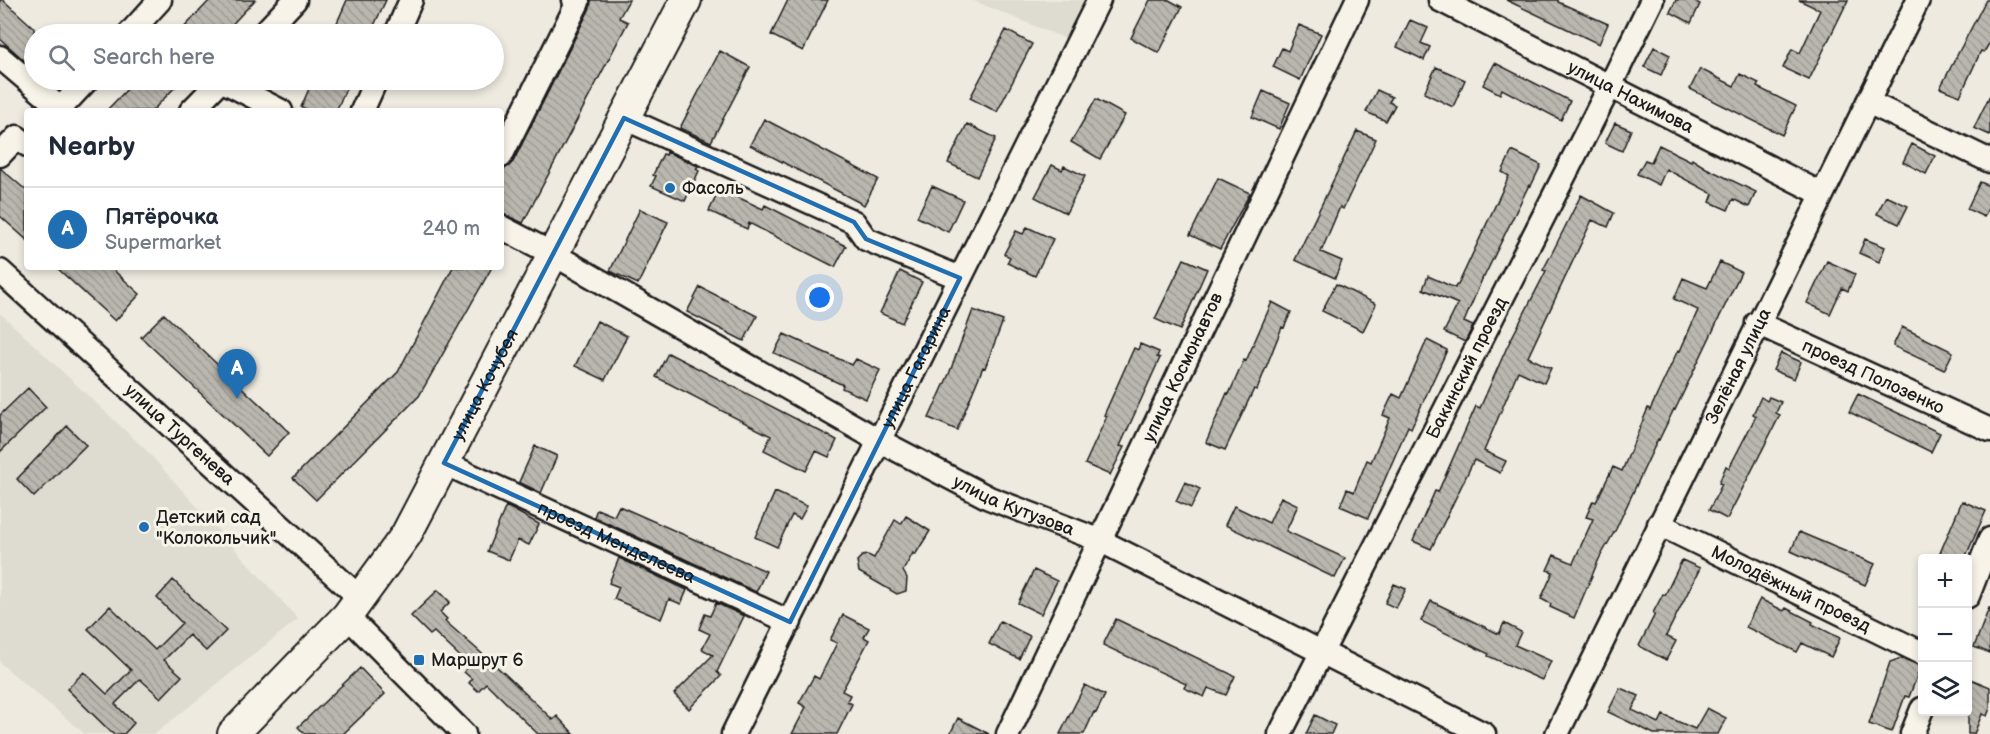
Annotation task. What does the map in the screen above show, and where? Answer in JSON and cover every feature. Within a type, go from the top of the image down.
[{"type":"main road","name":"улица Кочубея","points":[[233,734],[353,607],[406,535],[686,0]]},
{"type":"street","points":[[138,24],[160,0]]},
{"type":"street","points":[[272,24],[295,0]]},
{"type":"street","points":[[400,24],[411,0]]},
{"type":"street","points":[[504,150],[578,2],[574,0]]},
{"type":"street","name":"улица Гагарина","points":[[733,734],[1099,0]]},
{"type":"street","name":"улица Космонавтов","points":[[1008,734],[1358,0]]},
{"type":"street","name":"улица Нахимова","points":[[1440,0],[1822,194]]},
{"type":"street","name":"Бакинский проезд","points":[[1280,734],[1652,0]]},
{"type":"street","name":"Зелёная улица","points":[[1557,734],[1757,323],[1918,0]]},
{"type":"street","points":[[0,57],[24,78]]},
{"type":"street","points":[[37,90],[58,108]]},
{"type":"street","points":[[62,108],[78,90]]},
{"type":"street","points":[[194,108],[211,90]]},
{"type":"street","points":[[240,90],[275,108]]},
{"type":"street","points":[[363,108],[371,90]]},
{"type":"street","points":[[1868,102],[1990,161]]},
{"type":"street","points":[[624,118],[854,222],[866,239],[960,278]]},
{"type":"street","name":"улица Кутузова","points":[[504,229],[553,254],[880,441],[989,498],[1099,540],[1484,734]]},
{"type":"street","name":"улица Тургенева","points":[[0,271],[353,607],[464,734]]},
{"type":"street","name":"проезд Полозенко","points":[[1757,323],[1990,430]]},
{"type":"street","name":"проезд Менделеева","points":[[444,463],[790,622]]},
{"type":"street","name":"Молодёжный проезд","points":[[1659,524],[1918,651]]},
{"type":"street","points":[[1972,586],[1990,539]]},
{"type":"street","points":[[1912,734],[1920,716]]},
{"type":"highlighted area","points":[[624,118],[854,222],[866,239],[960,278],[790,622],[444,463]]},
{"type":"shaded area","points":[[972,0],[1086,0],[1066,39]]},
{"type":"shaded area","name":"Детский сад \"Колокольчик\"","points":[[0,313],[146,450],[298,619],[155,734],[85,734],[0,663]]},
{"type":"building","points":[[0,0],[3,0],[30,24],[24,24],[24,60],[0,39]]},
{"type":"building","points":[[210,0],[255,0],[232,24],[187,24]]},
{"type":"building","points":[[347,0],[386,0],[375,24],[336,24]]},
{"type":"building","points":[[591,0],[629,0],[619,18],[628,22],[523,223],[504,214],[504,170],[513,162],[590,8]]},
{"type":"building","points":[[788,0],[828,0],[803,51],[771,35]]},
{"type":"building","points":[[1150,0],[1169,0],[1182,7],[1159,53],[1131,38]]},
{"type":"building","points":[[1506,0],[1558,0],[1558,2],[1608,24],[1599,44]]},
{"type":"building","points":[[1676,0],[1692,0],[1700,4],[1691,23],[1670,12]]},
{"type":"building","points":[[1799,0],[1848,0],[1809,80],[1783,68],[1792,49],[1800,53],[1820,10]]},
{"type":"building","points":[[1986,0],[1990,0],[1990,42],[1984,52],[1981,51],[1960,96],[1940,88]]},
{"type":"building","points":[[1410,20],[1428,28],[1421,43],[1430,47],[1424,60],[1397,47]]},
{"type":"building","points":[[1299,25],[1321,34],[1300,80],[1273,67],[1282,48],[1288,51]]},
{"type":"building","points":[[1006,30],[1032,44],[997,112],[970,98]]},
{"type":"building","points":[[1654,47],[1670,55],[1661,75],[1644,67]]},
{"type":"building","points":[[720,51],[750,67],[711,142],[680,128]]},
{"type":"building","points":[[1495,63],[1570,101],[1561,120],[1502,89],[1500,94],[1483,85]]},
{"type":"building","points":[[1436,67],[1465,80],[1453,107],[1424,93]]},
{"type":"building","points":[[1700,69],[1734,86],[1740,74],[1759,83],[1757,87],[1796,106],[1782,135],[1690,89]]},
{"type":"building","points":[[126,90],[172,90],[155,108],[109,108]]},
{"type":"building","points":[[309,90],[345,90],[337,108],[301,107]]},
{"type":"building","points":[[1377,90],[1392,97],[1389,102],[1395,105],[1386,121],[1366,112]]},
{"type":"building","points":[[1263,91],[1290,103],[1279,129],[1252,117]]},
{"type":"building","points":[[1990,95],[1990,135],[1974,128]]},
{"type":"building","points":[[1096,99],[1125,115],[1100,159],[1071,142]]},
{"type":"building","points":[[764,119],[878,179],[864,205],[750,145]]},
{"type":"building","points":[[1615,123],[1631,130],[1622,151],[1605,143]]},
{"type":"building","points":[[967,124],[996,138],[977,177],[948,163]]},
{"type":"building","points":[[1357,131],[1376,139],[1343,209],[1340,207],[1321,252],[1342,261],[1335,278],[1295,260]]},
{"type":"building","points":[[1912,144],[1935,156],[1926,174],[1903,162]]},
{"type":"building","points":[[1659,145],[1756,192],[1749,207],[1733,199],[1728,210],[1710,202],[1713,194],[1666,169],[1659,185],[1637,174],[1645,160],[1651,162]]},
{"type":"building","points":[[1512,151],[1541,165],[1483,277],[1464,322],[1473,326],[1465,342],[1444,332],[1458,304],[1423,289],[1428,276],[1455,288],[1458,285],[1509,176],[1502,172]]},
{"type":"building","points":[[667,152],[698,166],[696,169],[699,171],[685,201],[651,186],[656,176],[653,175],[663,154],[666,155]]},
{"type":"building","points":[[1052,165],[1062,170],[1064,166],[1085,176],[1066,213],[1035,197]]},
{"type":"building","points":[[0,168],[24,188],[24,237],[0,216]]},
{"type":"building","points":[[1218,178],[1250,193],[1220,249],[1190,235]]},
{"type":"building","points":[[1980,182],[1990,186],[1990,204],[1984,217],[1967,209]]},
{"type":"building","points":[[932,186],[963,200],[948,232],[917,217]]},
{"type":"building","points":[[720,189],[763,209],[765,205],[846,246],[835,267],[749,223],[747,229],[709,211]]},
{"type":"building","points":[[1581,195],[1614,213],[1608,227],[1592,220],[1528,357],[1551,368],[1544,383],[1518,371],[1484,451],[1506,461],[1500,473],[1474,460],[1431,549],[1413,541],[1435,491],[1438,492],[1476,406],[1480,408],[1507,347],[1546,271],[1543,270]]},
{"type":"building","points":[[1886,196],[1908,206],[1899,224],[1877,214]]},
{"type":"building","points":[[640,209],[668,222],[638,284],[610,271]]},
{"type":"building","points":[[1027,227],[1053,239],[1035,276],[1007,263],[1010,257],[1004,254],[1016,231],[1023,234]]},
{"type":"building","points":[[1865,239],[1885,247],[1879,262],[1859,253]]},
{"type":"building","points":[[1184,259],[1207,269],[1180,330],[1155,319]]},
{"type":"building","points":[[1827,261],[1855,274],[1848,291],[1842,288],[1830,314],[1807,303]]},
{"type":"building","points":[[1720,262],[1741,272],[1675,410],[1658,439],[1616,529],[1599,559],[1574,618],[1550,607],[1551,604],[1541,599],[1553,572],[1547,570],[1554,555],[1573,563],[1593,519],[1586,517],[1593,501],[1596,502],[1613,467],[1622,471],[1648,408],[1650,410],[1678,350],[1680,351],[1698,310],[1674,299],[1683,278],[1707,288]]},
{"type":"building","points":[[59,270],[113,270],[140,294],[115,321]]},
{"type":"building","points":[[451,270],[490,270],[419,396],[316,500],[293,478],[398,372]]},
{"type":"building","points":[[900,271],[922,282],[902,323],[880,313]]},
{"type":"building","points":[[1336,284],[1376,304],[1363,331],[1322,311]]},
{"type":"building","points":[[700,287],[757,316],[744,341],[687,312]]},
{"type":"building","points":[[1272,302],[1291,312],[1284,328],[1282,327],[1257,390],[1254,389],[1225,450],[1206,442],[1227,393],[1229,394],[1244,360],[1246,361]]},
{"type":"building","points":[[973,310],[1003,321],[957,430],[929,418],[949,374]]},
{"type":"building","points":[[164,314],[289,432],[267,456],[141,337]]},
{"type":"building","points":[[597,321],[627,336],[605,380],[575,366]]},
{"type":"building","points":[[1902,327],[1953,352],[1944,370],[1893,346]]},
{"type":"building","points":[[784,334],[852,365],[856,359],[880,370],[866,399],[842,388],[843,385],[774,353]]},
{"type":"building","points":[[1427,340],[1447,350],[1411,428],[1408,426],[1368,518],[1340,506],[1347,489],[1354,492],[1367,460],[1371,462],[1390,418],[1383,415],[1393,394],[1401,398]]},
{"type":"building","points":[[1140,344],[1159,352],[1157,357],[1160,358],[1120,446],[1124,447],[1110,475],[1085,464],[1134,348],[1138,350]]},
{"type":"building","points":[[668,353],[837,440],[829,457],[816,451],[806,471],[764,450],[771,436],[656,377]]},
{"type":"building","points":[[1781,353],[1801,362],[1794,379],[1773,370]]},
{"type":"building","points":[[28,388],[46,407],[0,452],[0,415]]},
{"type":"building","points":[[1858,394],[1940,433],[1931,452],[1849,412]]},
{"type":"building","points":[[1761,397],[1767,401],[1769,397],[1781,402],[1776,413],[1780,415],[1727,519],[1709,510],[1722,484],[1719,483],[1726,466],[1729,468],[1756,416],[1753,414]]},
{"type":"building","points":[[67,426],[86,445],[34,497],[17,479]]},
{"type":"building","points":[[535,446],[557,456],[541,493],[519,482]]},
{"type":"building","points":[[1185,482],[1200,489],[1191,508],[1176,501]]},
{"type":"building","points":[[775,492],[807,506],[800,519],[792,515],[777,547],[755,537]]},
{"type":"building","points":[[1281,497],[1298,505],[1286,531],[1345,558],[1335,578],[1225,525],[1234,506],[1269,523]]},
{"type":"building","points":[[1962,501],[1986,511],[1967,554],[1940,553]]},
{"type":"building","points":[[506,506],[539,524],[529,545],[518,540],[509,560],[487,551]]},
{"type":"building","points":[[619,506],[766,571],[756,592],[594,517],[597,509],[614,516]]},
{"type":"building","points":[[906,516],[930,531],[903,571],[907,578],[906,591],[897,594],[859,572],[857,561],[862,556],[868,555],[874,558],[895,520],[901,524]]},
{"type":"building","points":[[1799,532],[1875,564],[1865,585],[1791,551]]},
{"type":"building","points":[[619,558],[687,590],[681,604],[669,599],[661,619],[614,599],[619,587],[609,583]]},
{"type":"building","points":[[1682,560],[1700,568],[1666,636],[1676,641],[1666,660],[1639,646],[1655,614],[1653,613],[1663,594],[1665,595]]},
{"type":"building","points":[[1034,570],[1057,581],[1041,614],[1018,603]]},
{"type":"building","points":[[173,580],[226,631],[206,651],[189,635],[164,660],[182,676],[161,698],[140,679],[115,704],[134,723],[124,734],[113,734],[67,689],[84,672],[107,694],[131,670],[88,629],[110,606],[155,650],[182,623],[157,598]]},
{"type":"building","points":[[1394,584],[1406,589],[1396,608],[1385,603]]},
{"type":"building","points":[[438,590],[450,602],[440,612],[447,619],[445,621],[553,720],[557,716],[574,734],[538,734],[486,683],[478,691],[469,683],[472,679],[464,672],[469,665],[434,632],[430,635],[411,616]]},
{"type":"building","points":[[1760,599],[1784,611],[1786,608],[1840,638],[1831,657],[1802,643],[1797,652],[1746,627]]},
{"type":"building","points":[[1431,601],[1499,634],[1504,623],[1521,632],[1515,645],[1551,661],[1542,680],[1488,656],[1489,654],[1421,621]]},
{"type":"building","points":[[716,603],[744,616],[717,672],[721,676],[689,709],[674,694],[713,655],[702,649],[710,634],[699,629],[705,614],[710,616]]},
{"type":"building","points":[[1990,608],[1990,653],[1974,647]]},
{"type":"building","points":[[843,615],[869,628],[864,637],[869,640],[842,691],[850,695],[847,701],[852,704],[837,734],[792,734],[806,707],[799,703],[814,676],[819,679],[837,643],[830,640]]},
{"type":"building","points":[[1116,619],[1235,676],[1226,695],[1208,688],[1204,697],[1184,688],[1186,684],[1103,645]]},
{"type":"building","points":[[1000,621],[1030,636],[1019,659],[989,644]]},
{"type":"building","points":[[1901,658],[1918,665],[1918,674],[1909,697],[1905,696],[1892,732],[1869,724],[1890,662]]},
{"type":"building","points":[[360,668],[385,694],[343,734],[305,734],[298,727]]},
{"type":"building","points":[[1972,680],[1990,687],[1990,708],[1987,716],[1982,714],[1974,734],[1968,734],[1968,716],[1972,716]]},
{"type":"building","points":[[1085,685],[1105,695],[1096,713],[1094,712],[1084,734],[1060,734]]},
{"type":"building","points":[[1620,688],[1639,696],[1632,710],[1659,723],[1663,715],[1695,729],[1707,708],[1726,718],[1718,734],[1654,734],[1608,712]]},
{"type":"building","points":[[1315,715],[1335,725],[1331,734],[1306,734]]},
{"type":"building","points":[[958,718],[989,734],[950,734]]},
{"type":"place","name":"Фасоль","points":[[670,188]]},
{"type":"place","name":"Пятёрочка","points":[[237,399]]},
{"type":"place","name":"Детский сад \"Колокольчик\"","points":[[144,527]]},
{"type":"place","name":"Маршрут 6","points":[[419,660]]}]
